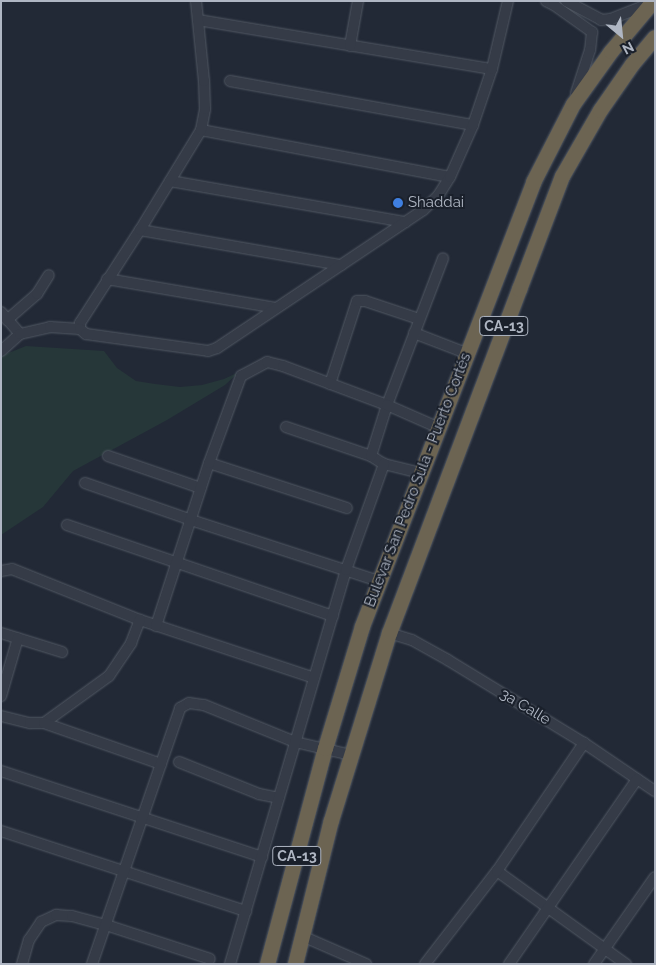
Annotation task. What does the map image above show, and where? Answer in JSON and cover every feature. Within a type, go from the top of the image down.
[{"type":"highway","name":"Bulevar San Pedro Sula - Puerto Cortés","points":[[267,964],[325,748],[362,626],[437,427],[533,182],[573,104],[611,51],[653,2]]},
{"type":"highway","name":"Bulevar San Pedro Sula - Puerto Cortés","points":[[295,964],[331,820],[389,634],[562,176],[600,110],[632,64],[655,37]]},
{"type":"street","points":[[80,329],[80,323],[140,230],[200,130],[205,109],[196,1]]},
{"type":"street","points":[[350,46],[358,1]]},
{"type":"street","points":[[1,350],[20,334],[50,327],[80,329],[86,334],[208,351],[217,348],[423,210],[438,196],[450,177],[473,125],[492,69],[508,1]]},
{"type":"street","points":[[546,1],[592,32],[590,50],[573,104]]},
{"type":"street","points":[[566,1],[601,20],[611,19],[653,2]]},
{"type":"street","points":[[198,20],[492,69]]},
{"type":"street","points":[[230,81],[473,125]]},
{"type":"street","points":[[200,130],[450,177]]},
{"type":"street","points":[[170,181],[405,222]]},
{"type":"street","points":[[140,230],[341,265]]},
{"type":"street","points":[[371,456],[387,405],[443,258]]},
{"type":"street","points":[[20,334],[4,316],[37,294],[49,275]]},
{"type":"street","points":[[107,279],[276,308]]},
{"type":"street","points":[[330,384],[357,301],[366,301],[419,320]]},
{"type":"street","points":[[414,333],[466,353]]},
{"type":"street","points":[[156,626],[209,463],[241,376],[254,367],[267,362],[387,405],[437,427]]},
{"type":"street","points":[[286,427],[371,456],[384,464],[420,473]]},
{"type":"street","points":[[108,456],[201,488]]},
{"type":"street","points":[[209,463],[347,508]]},
{"type":"street","points":[[230,964],[346,570],[384,464]]},
{"type":"street","points":[[86,482],[191,520],[379,580]]},
{"type":"street","points":[[67,525],[333,616]]},
{"type":"street","points":[[1,571],[12,569],[156,626],[314,678]]},
{"type":"street","points":[[44,723],[109,676],[132,643],[140,620]]},
{"type":"street","points":[[1,633],[62,652]]},
{"type":"street","name":"3a Calle","points":[[389,634],[426,647],[584,744],[655,791]]},
{"type":"street","points":[[1,696],[18,638]]},
{"type":"street","points":[[92,964],[180,708],[188,703],[204,705],[295,742],[351,755]]},
{"type":"street","points":[[1,716],[30,723],[44,723],[161,764]]},
{"type":"street","points":[[425,964],[497,872],[584,744]]},
{"type":"street","points":[[179,762],[260,794],[279,798]]},
{"type":"street","points":[[1,771],[262,857]]},
{"type":"street","points":[[509,964],[637,780]]},
{"type":"street","points":[[1,831],[246,910]]},
{"type":"street","points":[[497,872],[626,964]]},
{"type":"street","points":[[594,964],[655,877]]},
{"type":"street","points":[[24,963],[29,940],[41,922],[56,914],[106,925],[210,959]]},
{"type":"street","points":[[302,936],[366,964]]},
{"type":"shaded area","points":[[26,346],[104,351],[117,368],[136,381],[155,384],[180,387],[202,385],[224,379],[239,372],[225,385],[167,420],[73,471],[43,507],[1,535],[1,356]]},
{"type":"place","name":"Shaddai","points":[[398,203]]}]
